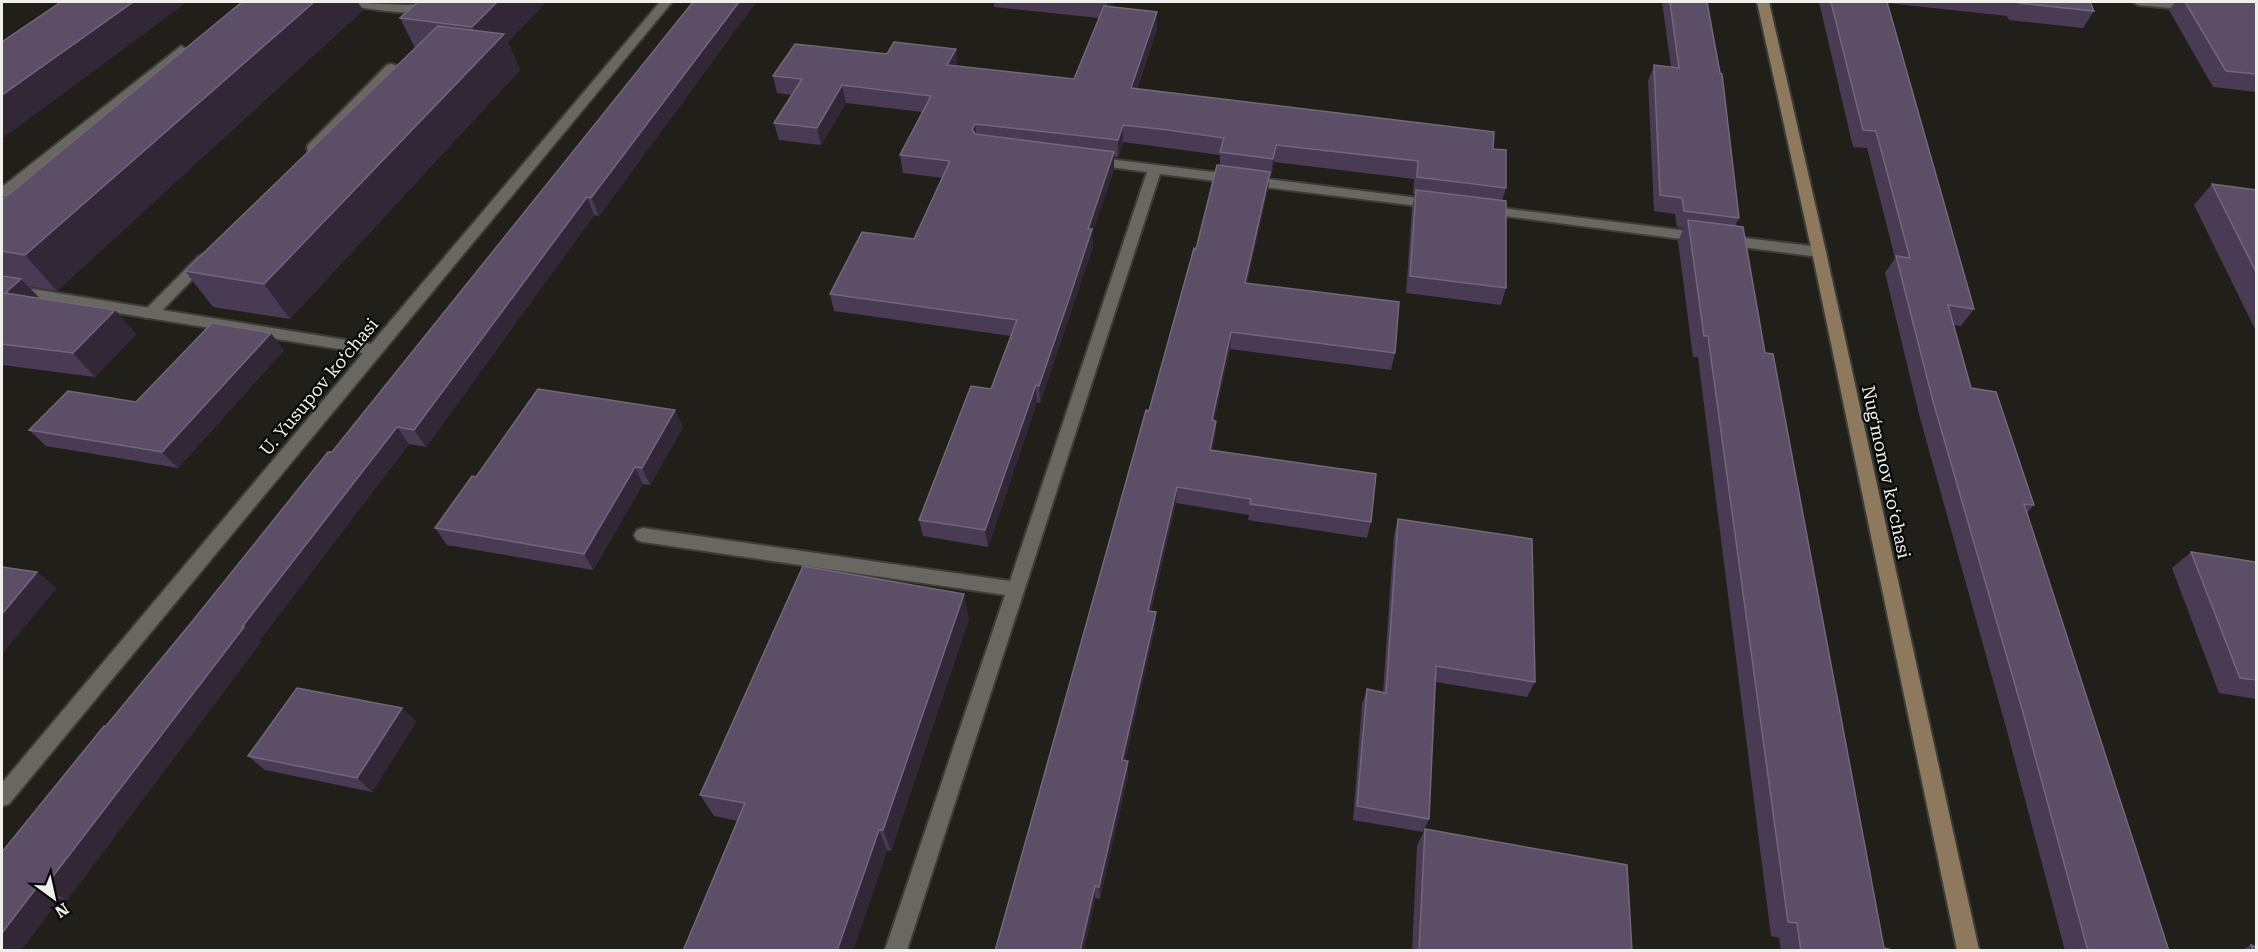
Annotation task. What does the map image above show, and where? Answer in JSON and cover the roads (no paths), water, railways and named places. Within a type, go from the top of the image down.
[{"type":"main road","name":"Nugʻmonov koʻchasi","points":[[1763,2],[1819,252],[1968,951]]},
{"type":"street","points":[[346,2],[402,10],[423,8],[444,2]]},
{"type":"street","name":"U. Yusupov ko‘chasi","points":[[2,797],[666,2]]},
{"type":"street","points":[[2138,2],[2209,9]]},
{"type":"street","points":[[2,193],[181,50]]},
{"type":"street","points":[[300,161],[392,68]]},
{"type":"street","points":[[1074,158],[1452,206]]},
{"type":"street","points":[[896,951],[1155,169]]},
{"type":"street","points":[[1475,209],[1819,252]]},
{"type":"street","points":[[150,314],[217,246]]},
{"type":"street","points":[[2,289],[375,350]]},
{"type":"street","points":[[643,534],[1016,589]]}]
